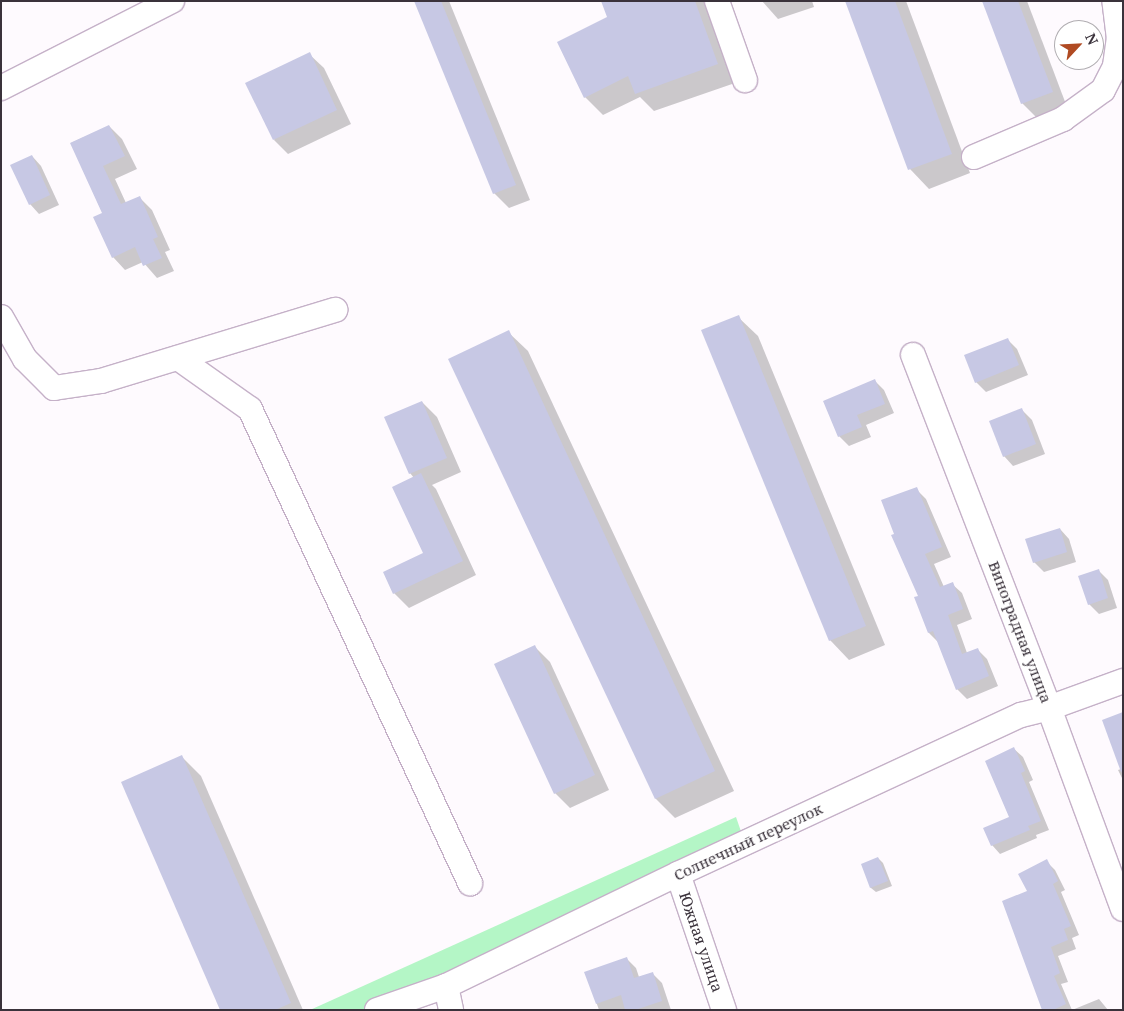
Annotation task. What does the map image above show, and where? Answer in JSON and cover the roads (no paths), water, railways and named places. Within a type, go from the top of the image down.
[{"type":"street","points":[[1,88],[172,1]]},
{"type":"street","points":[[717,1],[745,80]]},
{"type":"street","points":[[974,157],[1063,118],[1103,90],[1115,66],[1119,39],[1114,1]]},
{"type":"street","points":[[1,317],[25,359],[54,388],[101,382],[335,310]]},
{"type":"street","name":"Виноградная улица","points":[[913,355],[1049,708],[1123,910]]},
{"type":"street","points":[[178,358],[250,409],[470,883]]},
{"type":"street","name":"Солнечный переулок","points":[[377,1010],[446,986],[678,874],[1021,715],[1049,708],[1123,681]]},
{"type":"street","name":"Южная улица","points":[[678,874],[724,1010]]},
{"type":"street","points":[[446,986],[451,1010]]}]
